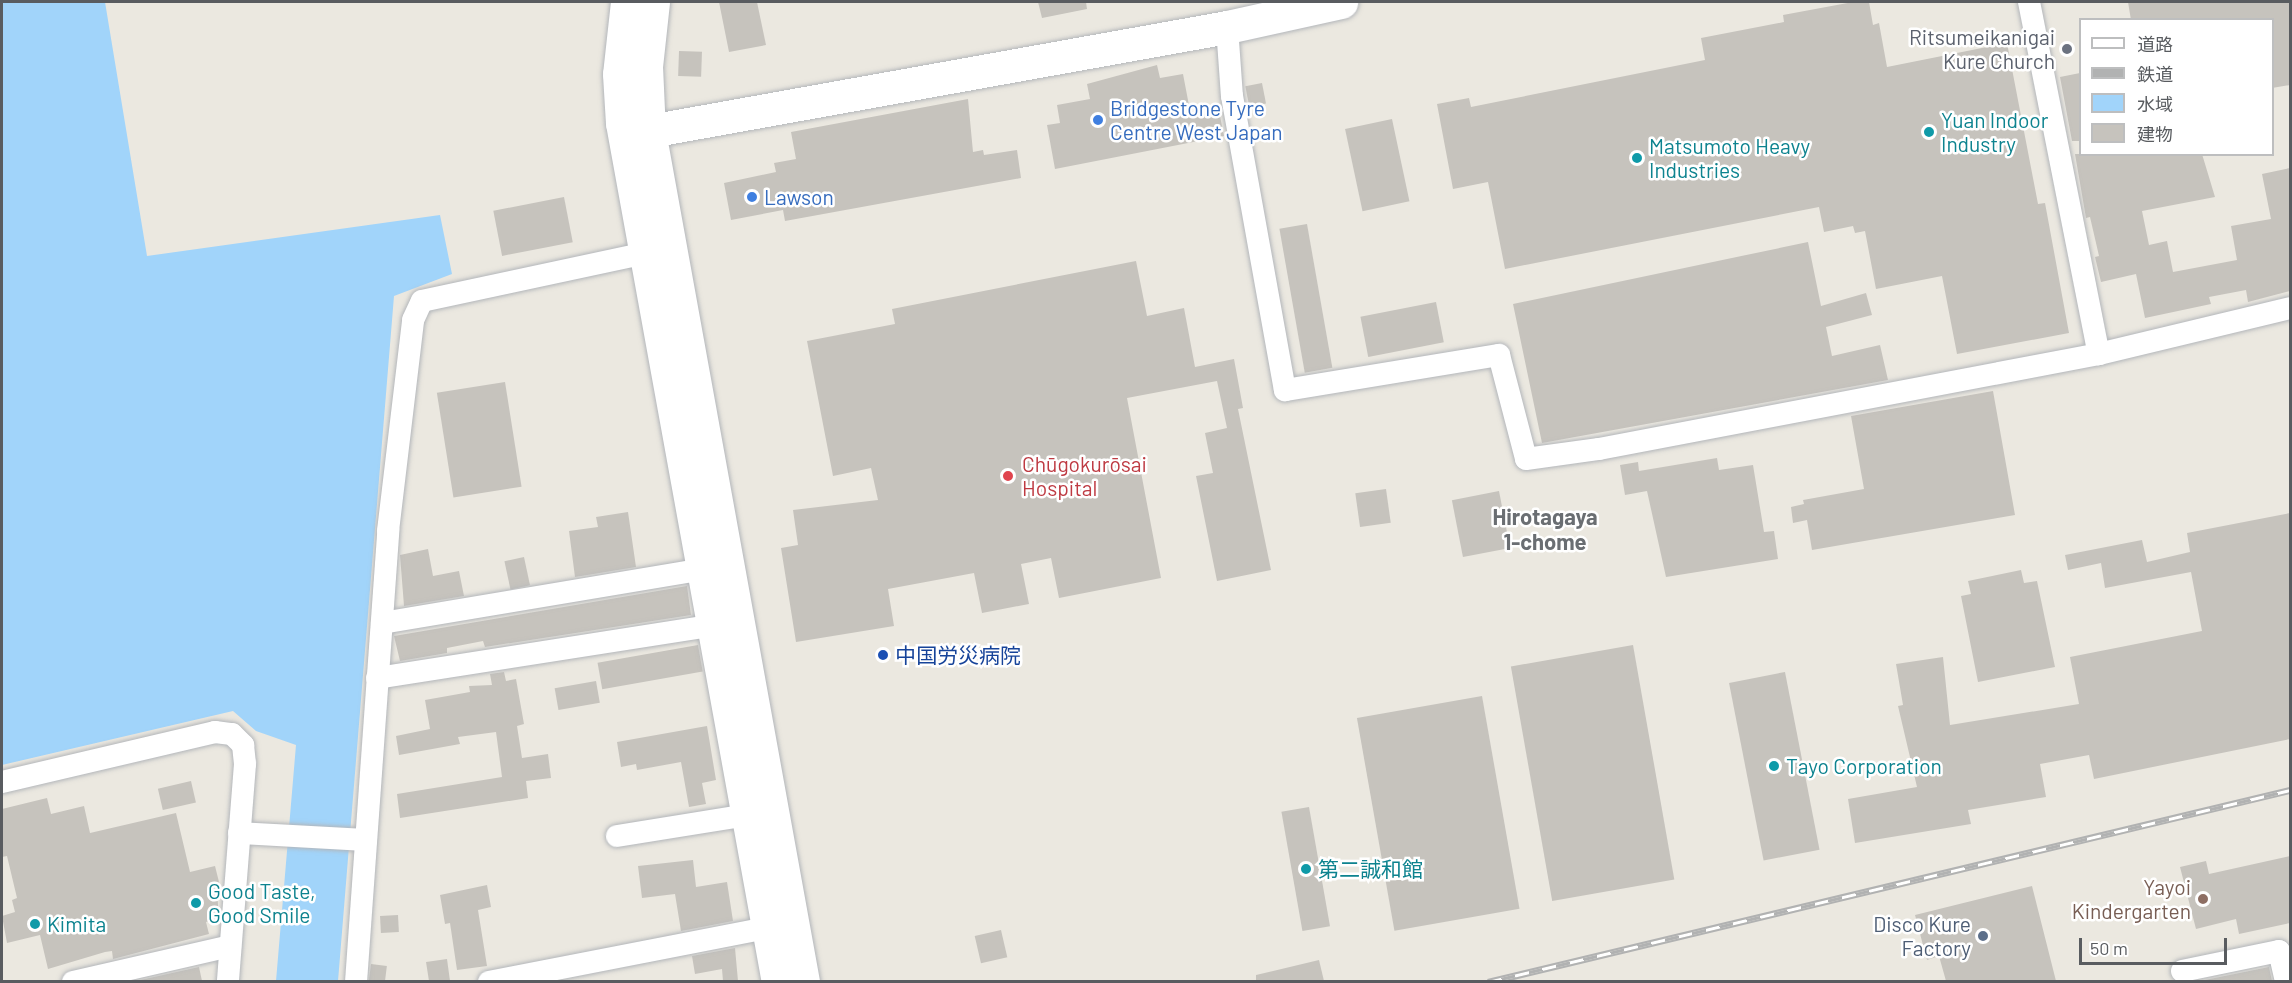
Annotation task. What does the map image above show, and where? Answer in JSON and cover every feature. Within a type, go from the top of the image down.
[{"type":"street","points":[[627,2],[619,74],[637,133],[780,926],[778,981]]},
{"type":"street","points":[[637,133],[653,2]]},
{"type":"street","points":[[637,133],[1225,14],[1341,2]]},
{"type":"street","points":[[2029,2],[2099,354]]},
{"type":"street","points":[[1225,14],[1232,96],[1285,390],[1499,355],[1526,459],[1599,450],[2099,354],[2290,309]]},
{"type":"street","points":[[356,981],[364,840],[376,726],[377,678],[388,531],[413,320],[422,301],[658,250]]},
{"type":"street","points":[[382,623],[716,568]]},
{"type":"street","points":[[377,678],[726,624]]},
{"type":"street","points":[[745,729],[748,815],[780,926],[803,981]]},
{"type":"street","points":[[2,782],[215,732],[232,734],[243,745],[245,764],[228,981]]},
{"type":"street","points":[[618,836],[748,815]]},
{"type":"street","points":[[239,833],[364,840]]},
{"type":"street","points":[[489,981],[780,926]]},
{"type":"street","points":[[73,981],[230,946]]},
{"type":"street","points":[[2182,971],[2279,951],[2286,981]]},
{"type":"water","points":[[2,2],[105,2],[147,256],[440,215],[452,274],[394,296],[338,981],[276,981],[296,745],[256,731],[233,711],[2,765]]},
{"type":"building","points":[[719,2],[757,2],[766,45],[729,52]]},
{"type":"building","points":[[1038,2],[1086,2],[1087,9],[1042,18]]},
{"type":"building","points":[[1853,2],[1869,2],[1873,25],[1879,23],[1887,67],[2007,43],[2038,204],[2045,203],[2069,333],[1957,354],[1942,276],[1876,289],[1865,231],[1855,233],[1853,226],[1824,232],[1819,207],[1505,269],[1488,182],[1453,189],[1437,104],[1469,98],[1471,107],[1705,60],[1701,38],[1784,22],[1783,15]]},
{"type":"building","points":[[2128,2],[2290,2],[2290,85],[2274,88],[2274,18],[2131,18]]},
{"type":"building","points":[[679,51],[702,52],[701,77],[678,76]]},
{"type":"building","points":[[1157,65],[1160,78],[1183,74],[1191,116],[1219,111],[1224,136],[1055,169],[1047,125],[1060,123],[1057,105],[1090,99],[1087,84]]},
{"type":"building","points":[[2079,73],[2079,141],[2072,141],[2060,77]]},
{"type":"building","points":[[1262,83],[1266,104],[1249,107],[1245,86]]},
{"type":"building","points":[[968,99],[973,152],[983,150],[984,155],[1017,150],[1021,178],[785,221],[783,210],[731,220],[724,183],[776,172],[774,163],[796,159],[791,132]]},
{"type":"building","points":[[1392,119],[1409,201],[1363,211],[1345,129]]},
{"type":"building","points":[[2075,154],[2079,156],[2203,156],[2215,197],[2142,211],[2149,245],[2167,241],[2173,272],[2237,260],[2231,226],[2271,219],[2262,174],[2290,168],[2290,291],[2248,302],[2246,290],[2209,297],[2211,304],[2145,318],[2136,274],[2101,282],[2095,257],[2099,256],[2090,217],[2086,218]]},
{"type":"building","points":[[564,197],[573,242],[502,256],[493,211]]},
{"type":"building","points":[[1307,224],[1332,368],[1305,373],[1279,229]]},
{"type":"building","name":"Matsumoto Heavy Industries","points":[[1808,242],[1821,306],[1866,293],[1872,315],[1826,327],[1832,356],[1880,345],[1888,380],[1542,443],[1513,304]]},
{"type":"building","name":"Chūgokurōsai Hospital","points":[[1136,261],[1147,316],[1184,308],[1195,367],[1234,359],[1243,408],[1238,409],[1271,570],[1217,581],[1196,476],[1213,473],[1205,433],[1227,428],[1217,381],[1127,398],[1161,578],[1059,598],[1051,558],[1021,564],[1029,604],[982,613],[974,573],[888,589],[894,626],[796,642],[781,548],[798,545],[793,510],[878,500],[871,468],[833,476],[807,341],[895,324],[892,309]]},
{"type":"building","points":[[1436,302],[1444,342],[1368,357],[1360,317]]},
{"type":"building","points":[[505,382],[522,487],[453,497],[437,393]]},
{"type":"building","points":[[1993,391],[2015,515],[1812,550],[1807,520],[1793,523],[1791,507],[1804,504],[1803,500],[1864,489],[1851,416]]},
{"type":"building","points":[[1717,458],[1719,470],[1753,465],[1764,532],[1774,531],[1778,559],[1666,577],[1647,491],[1625,495],[1620,465],[1638,462],[1639,471]]},
{"type":"building","points":[[1386,489],[1391,523],[1360,527],[1355,493]]},
{"type":"building","points":[[1499,491],[1510,548],[1463,557],[1452,500]]},
{"type":"building","points":[[628,512],[636,567],[575,577],[569,531],[598,527],[596,517]]},
{"type":"building","points":[[2290,513],[2290,739],[2094,779],[2089,755],[2040,764],[2046,797],[1968,810],[1971,824],[1855,843],[1848,799],[1917,787],[1898,706],[1903,705],[1896,664],[1943,657],[1950,725],[2079,704],[2070,657],[2202,631],[2191,572],[2105,588],[2101,563],[2068,570],[2065,555],[2142,540],[2147,562],[2190,552],[2187,533]]},
{"type":"building","points":[[428,549],[433,576],[459,571],[464,596],[404,606],[400,555]]},
{"type":"building","points":[[524,557],[530,585],[510,590],[504,561]]},
{"type":"building","points":[[2021,570],[2024,583],[2037,581],[2055,667],[1978,682],[1961,596],[1971,594],[1968,581]]},
{"type":"building","points":[[687,586],[691,615],[485,647],[483,641],[447,648],[447,653],[400,661],[394,636]]},
{"type":"building","points":[[698,645],[703,672],[602,689],[598,663]]},
{"type":"building","points":[[1633,645],[1674,879],[1552,901],[1511,667]]},
{"type":"building","points":[[504,672],[506,681],[516,679],[524,724],[517,726],[522,758],[548,754],[551,778],[526,781],[528,798],[400,818],[397,794],[502,777],[496,732],[458,737],[460,744],[399,755],[396,736],[430,729],[425,700],[470,692],[469,686],[492,685],[490,674]]},
{"type":"building","name":"Tayo Corporation","points":[[1785,672],[1820,850],[1764,861],[1729,683]]},
{"type":"building","points":[[596,681],[600,703],[558,710],[555,688]]},
{"type":"building","points":[[1482,696],[1520,909],[1394,931],[1357,718]]},
{"type":"building","points":[[707,726],[716,780],[702,783],[706,804],[689,807],[681,762],[637,770],[636,764],[621,767],[617,742]]},
{"type":"building","points":[[191,781],[196,802],[163,810],[158,789]]},
{"type":"building","points":[[47,798],[51,814],[84,806],[90,833],[176,813],[190,872],[215,866],[221,890],[217,891],[219,918],[206,922],[209,934],[113,959],[112,951],[105,952],[48,969],[40,935],[7,943],[2,916],[15,912],[12,900],[17,898],[7,856],[2,857],[2,809]]},
{"type":"building","name":"第二誠和館","points":[[1309,807],[1330,926],[1302,931],[1281,812]]},
{"type":"building","points":[[2290,856],[2290,923],[2239,934],[2236,919],[2196,929],[2180,867],[2206,861],[2209,874]]},
{"type":"building","points":[[693,860],[696,887],[727,882],[733,921],[681,931],[675,894],[642,898],[638,866]]},
{"type":"building","points":[[487,885],[491,907],[478,910],[487,966],[457,970],[450,923],[445,924],[440,895]]},
{"type":"building","name":"Disco Kure Factory","points":[[2032,886],[2056,981],[1946,981],[1939,956],[1927,960],[1915,915]]},
{"type":"building","points":[[398,915],[399,932],[381,933],[380,916]]},
{"type":"building","points":[[1001,930],[1007,957],[981,963],[975,936]]},
{"type":"building","points":[[735,948],[738,981],[723,981],[722,969],[695,974],[692,956]]},
{"type":"building","points":[[447,959],[450,981],[429,981],[426,962]]},
{"type":"building","points":[[1319,960],[1324,981],[1256,981],[1256,975]]},
{"type":"building","points":[[371,964],[387,966],[385,982],[369,981]]},
{"type":"building","points":[[199,967],[202,981],[136,981]]},
{"type":"building","points":[[2269,967],[2272,981],[2200,981]]},
{"type":"railway","points":[[1488,982],[2290,790]]},
{"type":"place","name":"Ritsumeikanigai Kure Church","points":[[2067,49]]},
{"type":"place","name":"Bridgestone Tyre Centre West Japan","points":[[1098,120]]},
{"type":"place","name":"Yuan Indoor Industry","points":[[1929,132]]},
{"type":"place","name":"Matsumoto Heavy Industries","points":[[1637,158]]},
{"type":"place","name":"Lawson","points":[[752,197]]},
{"type":"place","name":"Chūgokurōsai Hospital","points":[[1008,476]]},
{"type":"place","name":"中国労災病院","points":[[883,655]]},
{"type":"place","name":"Tayo Corporation","points":[[1774,766]]},
{"type":"place","name":"第二誠和館","points":[[1306,869]]},
{"type":"place","name":"Yayoi Kindergarten","points":[[2203,899]]},
{"type":"place","name":"Good Taste, Good Smile","points":[[196,903]]},
{"type":"place","name":"Kimita","points":[[35,924]]},
{"type":"place","name":"Disco Kure Factory","points":[[1983,936]]},
{"type":"district","name":"Hirotagaya 1-chome","points":[[1545,528]]}]
